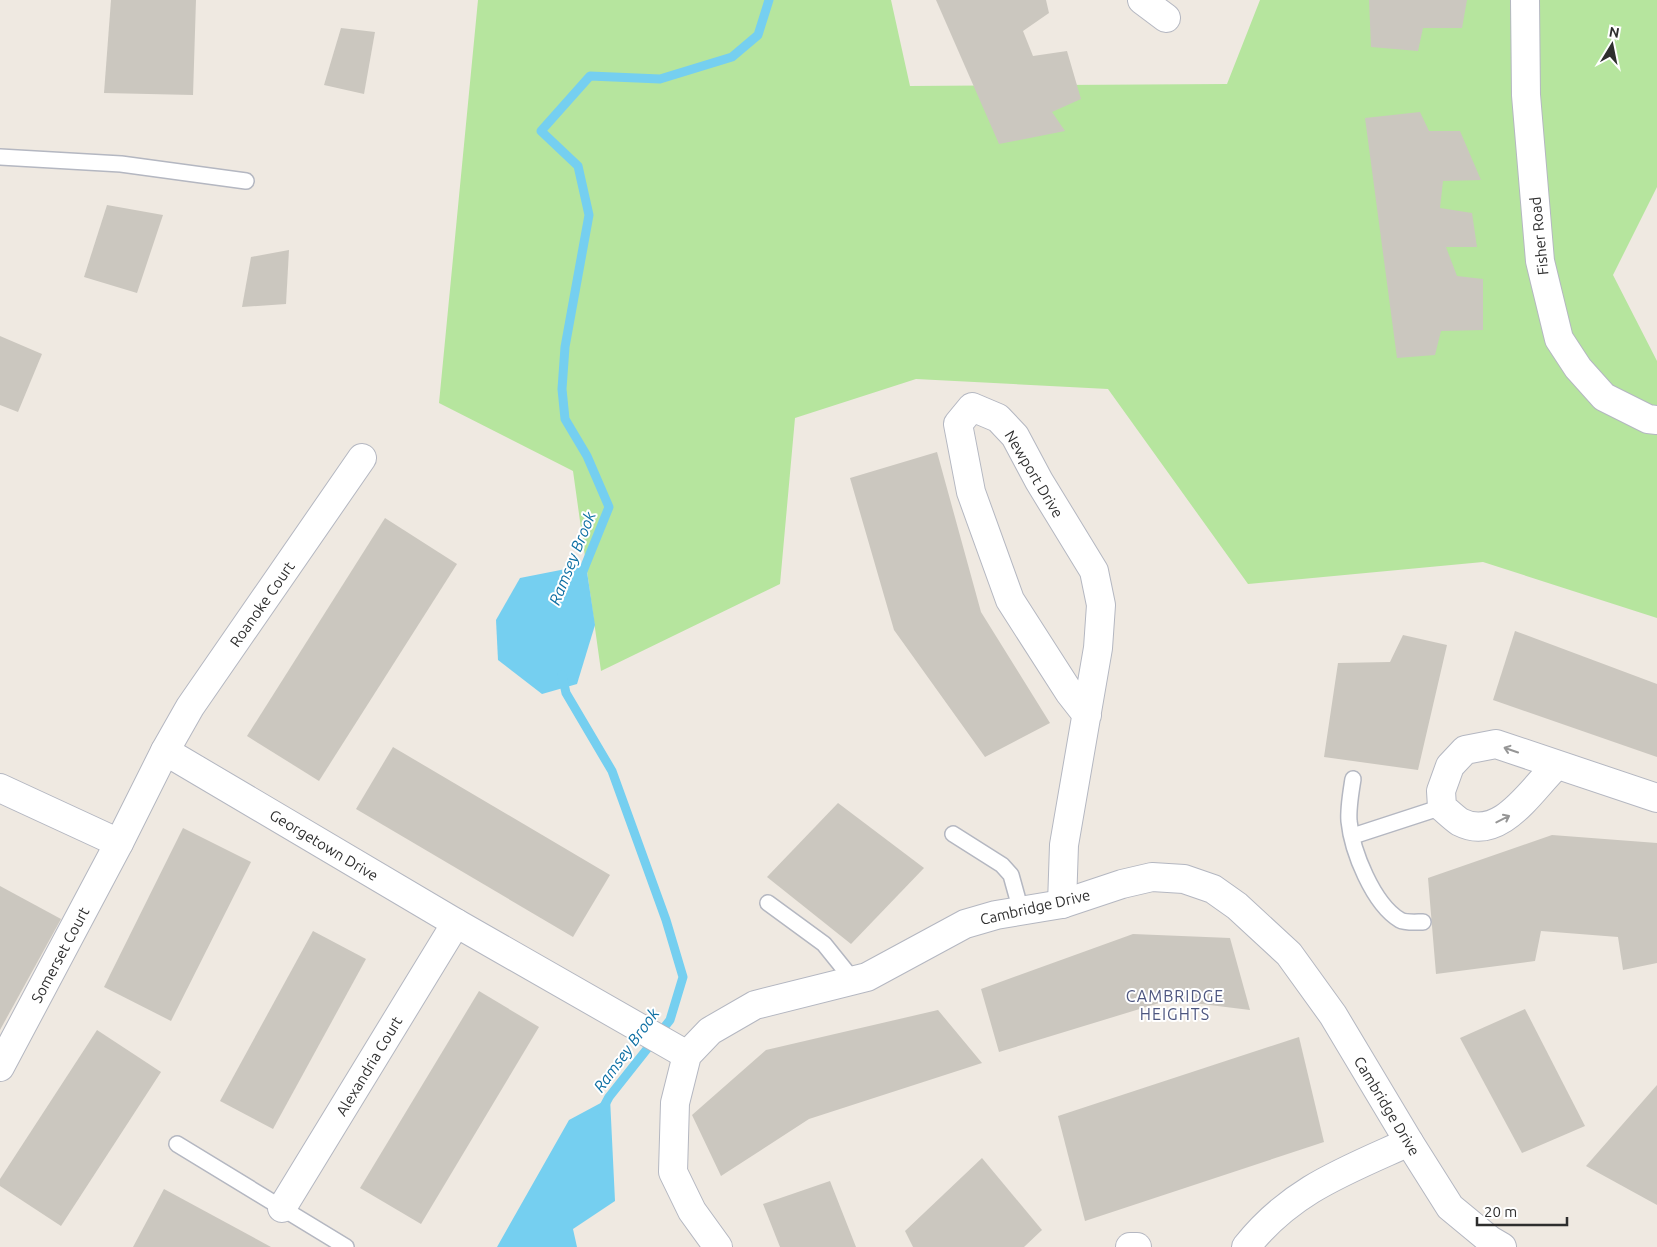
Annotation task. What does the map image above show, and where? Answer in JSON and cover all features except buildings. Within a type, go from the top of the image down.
[{"type":"street","points":[[1142,0],[1166,18]]},
{"type":"street","name":"Fisher Road","points":[[1526,0],[1526,95],[1540,261],[1559,339],[1578,368],[1604,397],[1648,420],[1657,420]]},
{"type":"street","name":"Newport Drive","points":[[1062,904],[1064,845],[1087,714],[1098,648],[1101,605],[1094,571],[1039,481],[1015,436],[998,418],[972,407],[958,424],[971,492],[1010,600],[1069,692],[1087,714]]},
{"type":"street","name":"Roanoke Court","points":[[165,751],[190,708],[362,458]]},
{"type":"street","points":[[1557,765],[1510,814],[1488,826],[1461,822],[1442,807],[1441,791],[1450,766],[1465,750],[1496,744],[1657,798]]},
{"type":"street","points":[[0,788],[119,843],[165,751]]},
{"type":"street","name":"Georgetown Drive","points":[[165,751],[456,923],[687,1055]]},
{"type":"street","name":"Somerset Court","points":[[0,1067],[119,843]]},
{"type":"street","name":"Cambridge Drive","points":[[718,1247],[692,1211],[673,1172],[675,1103],[687,1055],[710,1031],[755,1005],[867,977],[965,924],[996,915],[1062,904],[1122,884],[1152,877],[1184,879],[1213,889],[1237,906],[1288,954],[1333,1015],[1450,1207],[1490,1240],[1502,1247]]},
{"type":"street","name":"Alexandria Court","points":[[282,1208],[456,923]]},
{"type":"street","points":[[1246,1247],[1290,1202],[1318,1184],[1409,1142]]},
{"type":"street","points":[[1130,1247],[1137,1247]]},
{"type":"lane","points":[[0,157],[121,164],[246,181]]},
{"type":"lane","points":[[1353,779],[1349,821],[1358,856],[1373,890],[1387,909],[1402,921],[1423,922]]},
{"type":"lane","points":[[1353,836],[1442,807]]},
{"type":"lane","points":[[953,834],[1002,865],[1011,875],[1021,911]]},
{"type":"lane","points":[[768,903],[824,944],[853,980]]},
{"type":"lane","points":[[177,1144],[346,1247]]},
{"type":"green space","points":[[478,0],[891,0],[910,86],[1227,84],[1260,0],[1657,0],[1657,187],[1613,275],[1657,361],[1657,618],[1483,562],[1248,584],[1108,389],[916,379],[795,418],[780,584],[601,671],[573,471],[439,403]]},
{"type":"water","points":[[586,565],[595,625],[577,684],[542,694],[498,660],[496,620],[520,578]]},
{"type":"water","points":[[610,1098],[615,1201],[573,1229],[577,1247],[497,1247],[569,1120]]},
{"type":"waterway","name":"Ramsey Brook","points":[[581,576],[609,507],[587,456],[565,419],[562,389],[565,347],[589,215],[578,166],[541,131],[590,76],[660,79],[732,57],[758,35],[769,0]]},
{"type":"waterway","name":"Ramsey Brook","points":[[562,675],[566,693],[612,771],[666,920],[683,977],[670,1020],[609,1097],[602,1110]]},
{"type":"district","name":"CAMBRIDGE HEIGHTS","points":[[1175,1005]]}]
